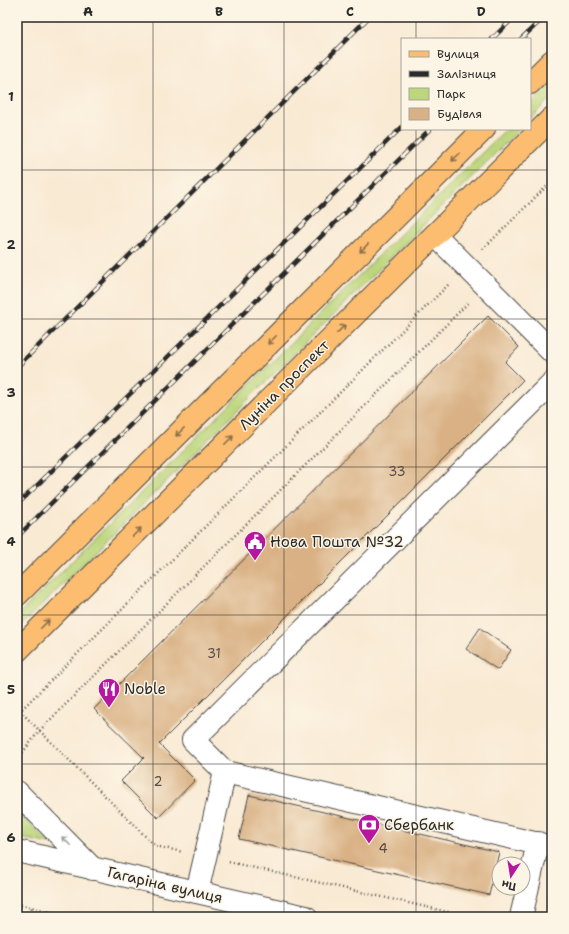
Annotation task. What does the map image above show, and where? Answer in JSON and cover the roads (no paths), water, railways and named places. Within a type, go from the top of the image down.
[{"type":"main road","points":[[531,82],[552,61]]},
{"type":"main road","name":"Луніна проспект","points":[[17,651],[552,118]]},
{"type":"main road","points":[[17,595],[483,130]]},
{"type":"street","points":[[435,235],[552,352]]},
{"type":"street","points":[[521,917],[545,845],[225,772],[193,740],[552,383]]},
{"type":"street","points":[[197,892],[225,772]]},
{"type":"street","name":"Гагаріна вулиця","points":[[17,792],[93,869]]},
{"type":"street","name":"Гагаріна вулиця","points":[[17,851],[306,917]]},
{"type":"railway","points":[[17,367],[369,17]]},
{"type":"railway","points":[[493,38],[514,17]]},
{"type":"railway","points":[[522,38],[544,17]]},
{"type":"railway","points":[[17,505],[401,128]]},
{"type":"railway","points":[[17,537],[429,130]]},
{"type":"place","name":"Нова Пошта №32","points":[[255,562]]},
{"type":"place","name":"Noble","points":[[109,708]]},
{"type":"place","name":"Сбербанк","points":[[369,844]]}]
